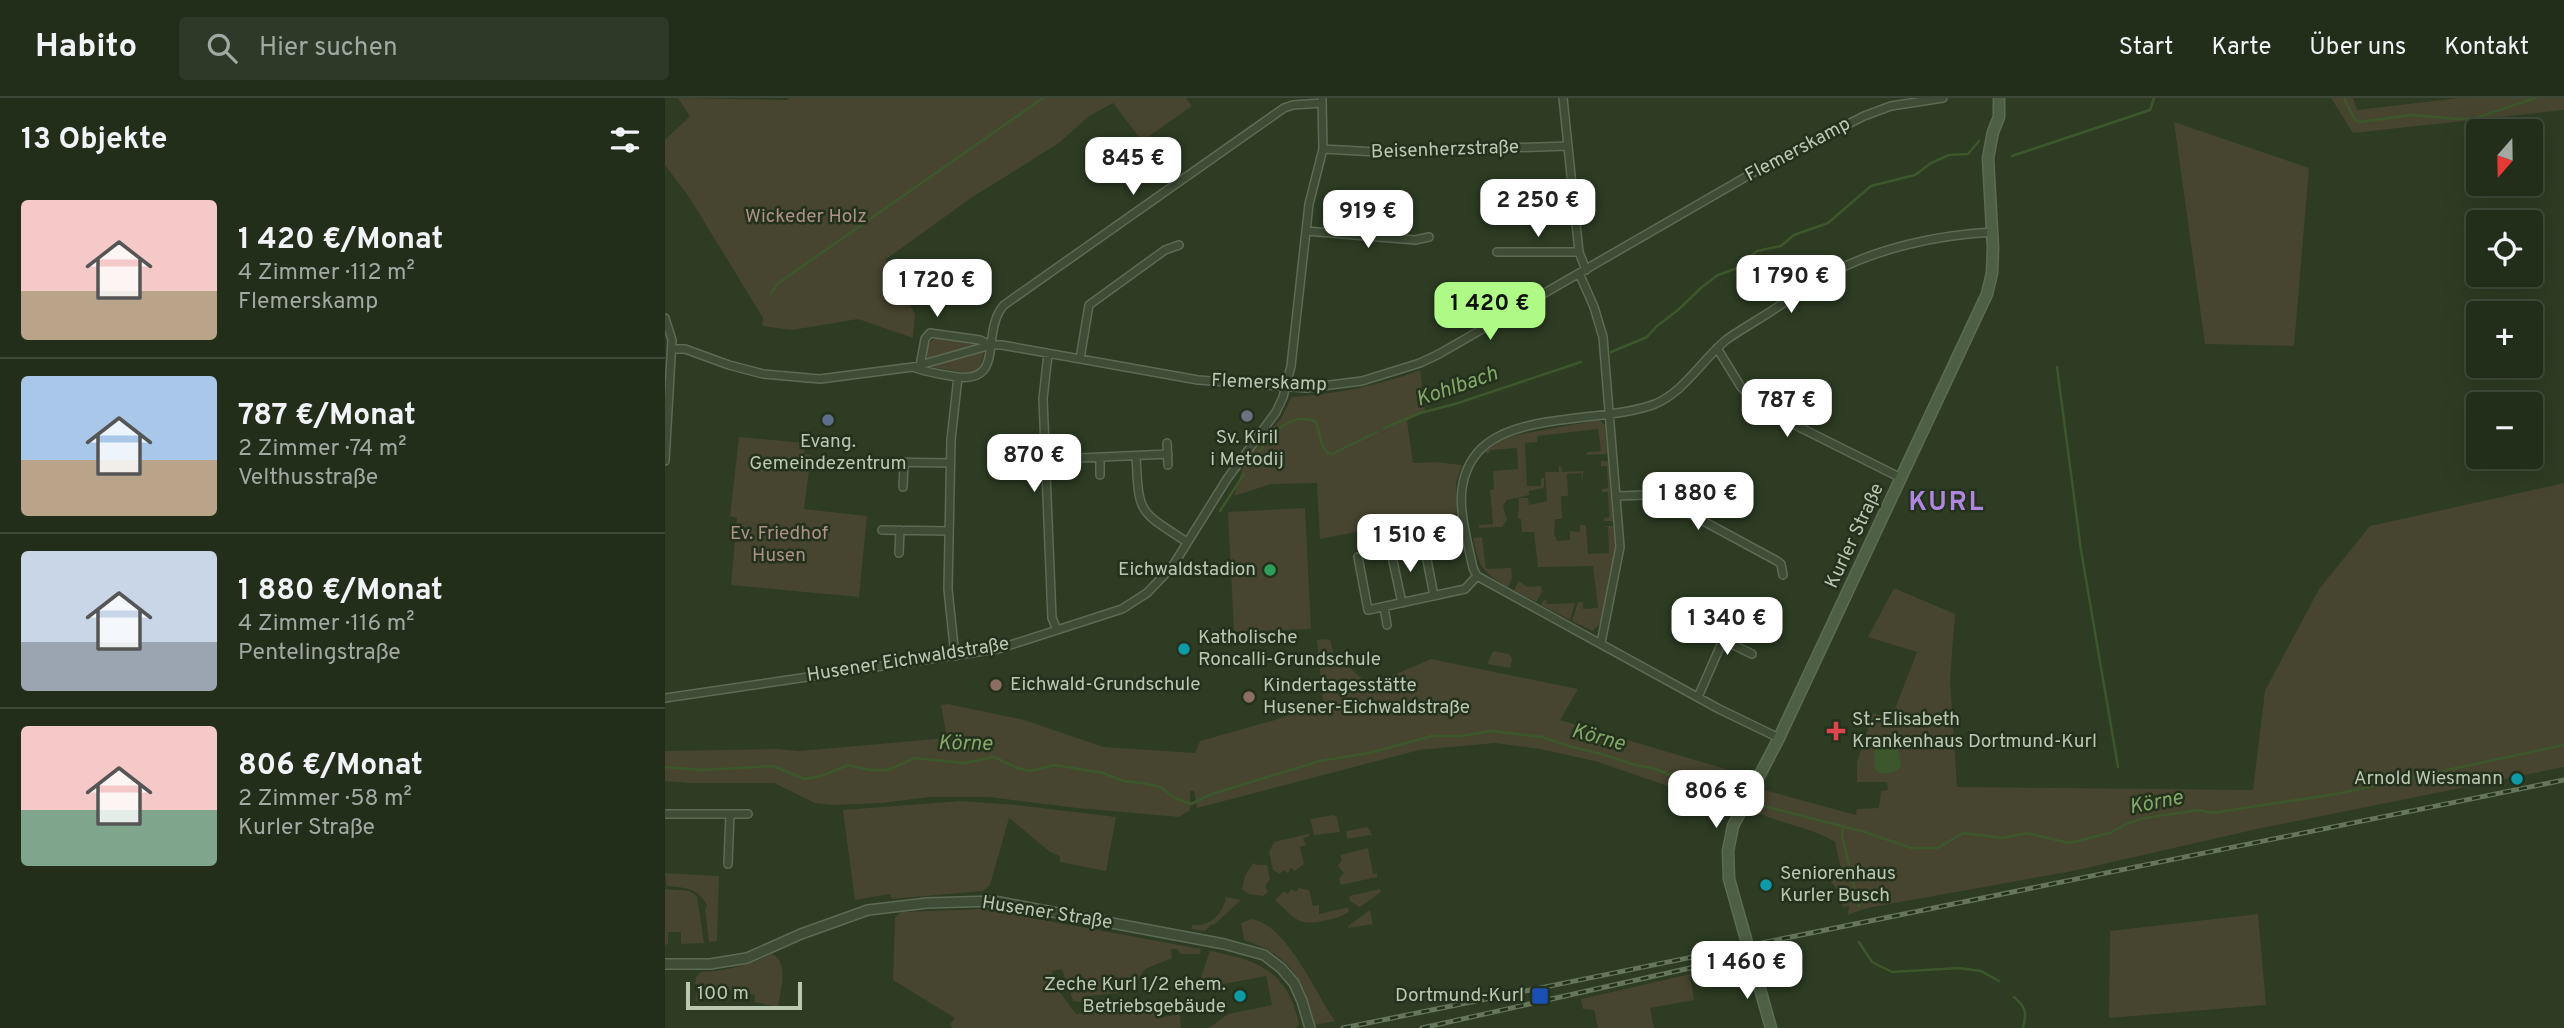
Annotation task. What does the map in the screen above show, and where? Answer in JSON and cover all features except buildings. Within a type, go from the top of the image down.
[{"type":"main road","name":"Kurler Straße","points":[[1771,1028],[1729,879],[1729,843],[1739,810],[1779,738],[1987,294],[1993,263],[1988,173],[1993,132],[1999,117],[1999,102]]},
{"type":"street","points":[[1563,98],[1579,251],[1600,326],[1617,496],[1619,561],[1601,642]]},
{"type":"street","name":"Flemerskamp","points":[[672,349],[685,349],[743,369],[791,377],[837,378],[916,366],[991,345],[1012,346],[1198,380],[1306,388],[1344,385],[1420,363],[1485,329],[1756,171],[1864,116],[1891,106],[1943,98]]},
{"type":"street","points":[[955,656],[948,598],[953,405],[958,377],[968,379],[980,375],[986,367],[998,313],[1004,305],[1284,108],[1322,101]]},
{"type":"street","name":"Husener Eichwaldstraße","points":[[665,698],[998,649],[1134,603],[1163,576],[1187,542],[1253,440],[1276,412],[1286,386],[1301,292],[1309,204],[1323,149],[1322,101]]},
{"type":"street","name":"Beisenherzstraße","points":[[1323,149],[1377,152],[1568,146]]},
{"type":"street","points":[[1306,231],[1415,240],[1429,237]]},
{"type":"street","points":[[1779,738],[1698,697],[1477,576],[1461,508],[1463,478],[1483,446],[1506,432],[1663,401],[1717,348],[1829,274],[1918,242],[1992,232]]},
{"type":"street","points":[[1080,359],[1089,305],[1165,250],[1179,245]]},
{"type":"street","points":[[1497,252],[1579,251]]},
{"type":"street","points":[[665,318],[671,332],[672,349],[665,461]]},
{"type":"street","name":"Flemerskamp","points":[[916,366],[925,339],[930,333],[980,340],[991,345]]},
{"type":"street","points":[[1717,348],[1741,387],[1769,412],[1901,478]]},
{"type":"street","points":[[1048,354],[1044,399],[1052,618],[1057,630]]},
{"type":"street","name":"Flemerskamp","points":[[916,366],[958,377]]},
{"type":"street","points":[[1167,443],[1168,465]]},
{"type":"street","points":[[1081,458],[1168,454]]},
{"type":"street","points":[[1136,456],[1140,506],[1155,521],[1187,542]]},
{"type":"street","points":[[1100,457],[1100,475]]},
{"type":"street","points":[[885,462],[950,463]]},
{"type":"street","points":[[903,487],[904,463]]},
{"type":"street","points":[[1617,496],[1659,497],[1777,561],[1781,564],[1783,575]]},
{"type":"street","points":[[881,530],[949,531]]},
{"type":"street","points":[[899,553],[900,530]]},
{"type":"street","points":[[1424,544],[1434,596]]},
{"type":"street","points":[[1391,552],[1402,603]]},
{"type":"street","points":[[1358,557],[1368,610],[1465,589],[1477,576]]},
{"type":"street","points":[[1384,607],[1387,625]]},
{"type":"street","points":[[1713,635],[1752,654]]},
{"type":"street","points":[[1698,697],[1723,640]]},
{"type":"street","points":[[665,814],[748,814]]},
{"type":"street","points":[[727,863],[730,814]]},
{"type":"street","name":"Husener Straße","points":[[665,964],[710,964],[747,958],[810,930],[868,910],[927,902],[994,901],[1224,944],[1264,955],[1294,983],[1310,1028]]},
{"type":"green space","name":"Wickeder Holz","points":[[678,98],[1186,98],[1192,106],[1142,141],[1113,103],[1089,116],[1059,143],[971,198],[885,260],[915,314],[913,338],[858,319],[792,330],[762,326],[763,318],[689,197],[665,165],[665,140],[690,116]]},
{"type":"green space","points":[[2331,98],[2353,98],[2357,110],[2459,98],[2564,98],[2564,110],[2353,133]]},
{"type":"green space","points":[[2174,122],[2309,168],[2294,346],[2205,344]]},
{"type":"green space","points":[[935,338],[977,345],[926,360],[929,343]]},
{"type":"green space","points":[[984,351],[980,369],[974,374],[931,367]]},
{"type":"green space","points":[[1420,370],[1425,411],[1407,421],[1413,463],[1462,465],[1456,483],[1457,513],[1320,539],[1317,483],[1271,484],[1234,496],[1244,464],[1257,444],[1281,419],[1292,397],[1357,388]]},
{"type":"green space","points":[[1599,420],[1605,425],[1607,454],[1587,455],[1587,452],[1601,451],[1598,429],[1538,436],[1537,442],[1525,443],[1527,486],[1541,486],[1541,478],[1544,478],[1544,488],[1507,500],[1503,506],[1507,520],[1502,527],[1479,528],[1479,525],[1493,524],[1490,490],[1494,489],[1493,471],[1518,469],[1517,448],[1491,450],[1488,454],[1485,452],[1516,435]]},
{"type":"green space","name":"Ev. Friedhof Husen","points":[[739,437],[805,443],[804,454],[811,455],[804,509],[867,516],[859,597],[731,585],[737,518],[730,516]]},
{"type":"green space","points":[[1601,461],[1608,461],[1613,521],[1604,521],[1604,518],[1609,517],[1608,492],[1602,492],[1602,489],[1608,488],[1607,466],[1601,466]]},
{"type":"green space","points":[[1559,466],[1562,472],[1583,471],[1583,482],[1582,473],[1567,474],[1568,496],[1561,496],[1562,519],[1555,519],[1554,533],[1557,541],[1570,540],[1570,531],[1580,532],[1580,525],[1586,525],[1588,554],[1609,553],[1608,527],[1602,526],[1613,526],[1616,552],[1602,621],[1593,631],[1572,621],[1578,602],[1583,602],[1583,609],[1598,608],[1593,566],[1538,567],[1534,532],[1522,532],[1521,519],[1518,519],[1519,498],[1528,498],[1529,505],[1547,501],[1545,472],[1559,472]]},
{"type":"green space","points":[[2564,483],[2564,767],[2257,829],[2073,871],[1867,908],[1848,915],[1849,906],[1843,907],[1838,891],[1830,882],[1819,877],[1801,876],[1801,873],[1843,878],[1835,842],[1756,812],[1764,790],[1856,815],[1857,809],[1879,808],[1881,791],[1888,790],[1887,782],[1857,782],[1857,762],[1873,713],[1891,719],[1917,652],[1868,637],[1894,588],[1955,614],[1950,680],[1957,787],[2253,790],[2265,691],[2319,589],[2370,526]]},
{"type":"green space","name":"Eichwaldstadion","points":[[1305,508],[1311,629],[1234,632],[1228,512]]},
{"type":"green space","points":[[1482,537],[1486,569],[1511,568],[1512,578],[1508,587],[1483,568],[1473,538]]},
{"type":"green space","points":[[1519,581],[1527,587],[1541,586],[1542,592],[1536,602],[1514,590]]},
{"type":"green space","points":[[1544,600],[1547,604],[1575,603],[1570,620],[1541,605]]},
{"type":"green space","points":[[1317,640],[1330,640],[1334,655],[1370,685],[1431,659],[1578,689],[1560,720],[1749,776],[1732,808],[1595,761],[1495,743],[1419,750],[1197,808],[1194,791],[1190,791],[1190,810],[1179,817],[989,797],[930,797],[833,805],[815,803],[774,783],[665,781],[665,751],[799,751],[947,738],[941,705],[948,704],[1024,720],[1104,747],[1195,753],[1200,741],[1275,720],[1323,701]]},
{"type":"green space","points":[[1493,651],[1509,654],[1512,658],[1510,668],[1487,664]]},
{"type":"green space","points":[[961,801],[1116,817],[1106,871],[1060,862],[1060,856],[1050,852],[1009,818],[990,885],[983,891],[892,899],[890,894],[855,900],[843,810]]},
{"type":"green space","points":[[1333,815],[1337,817],[1340,832],[1314,835],[1310,819]]},
{"type":"green space","points":[[1367,827],[1372,836],[1347,839],[1346,831]]},
{"type":"green space","points":[[1308,834],[1310,836],[1303,838],[1306,845],[1300,847],[1304,864],[1295,871],[1291,868],[1288,873],[1283,870],[1280,874],[1273,870],[1269,852],[1274,842]]},
{"type":"green space","points":[[1368,848],[1373,874],[1377,873],[1377,877],[1341,885],[1339,878],[1344,873],[1338,866],[1342,860],[1340,855]]},
{"type":"green space","points":[[1253,863],[1267,865],[1270,879],[1265,886],[1268,892],[1263,896],[1249,894],[1242,889],[1245,876]]},
{"type":"green space","points":[[665,873],[719,876],[717,941],[709,942],[705,909],[707,905],[703,899],[690,890],[667,886]]},
{"type":"green space","points":[[1299,888],[1309,890],[1313,906],[1319,905],[1319,914],[1345,908],[1348,908],[1349,912],[1337,918],[1314,922],[1296,919],[1275,900],[1284,891],[1288,894],[1291,889],[1296,892]]},
{"type":"green space","points":[[665,889],[689,891],[697,896],[704,943],[681,944],[681,932],[668,932],[668,944],[665,945]]},
{"type":"green space","points":[[1380,889],[1381,892],[1360,907],[1350,901],[1349,896]]},
{"type":"green space","points":[[1226,897],[1241,900],[1205,931],[1192,929],[1192,925],[1204,924],[1215,918]]},
{"type":"green space","points":[[984,909],[1201,949],[1200,954],[1180,954],[1177,949],[1171,949],[1172,958],[1145,969],[1132,989],[1089,996],[1081,1002],[1073,1001],[1062,969],[1052,971],[1056,987],[1076,1014],[1155,1002],[1158,1018],[1180,1014],[1181,1028],[952,1028],[950,1024],[955,1018],[893,980],[895,917],[901,912]]},
{"type":"green space","points":[[1370,910],[1373,924],[1349,928],[1348,926]]},
{"type":"green space","points":[[2258,914],[2266,1005],[2109,1018],[2110,931]]},
{"type":"green space","points":[[1251,919],[1264,923],[1288,946],[1335,1021],[1315,1025],[1306,994],[1293,971],[1273,953],[1244,940],[1241,923]]},
{"type":"green space","points":[[1210,951],[1243,959],[1269,971],[1279,980],[1294,1006],[1299,1024],[1296,1028],[1209,1028],[1228,1014],[1272,1005],[1266,976],[1208,987],[1198,985]]},
{"type":"green space","points":[[772,954],[778,958],[782,971],[778,1007],[754,1002],[755,995],[712,987],[702,992],[700,1002],[695,1001],[698,988],[695,984],[696,977],[701,972],[737,967]]},
{"type":"green space","points":[[1690,974],[1694,1000],[1650,1008],[1654,1028],[1598,1028],[1594,1010],[1583,1009],[1581,999]]},
{"type":"shaded area","points":[[1887,740],[1893,744],[1897,743],[1901,766],[1893,772],[1878,772],[1875,770],[1874,752],[1877,746]]},
{"type":"waterway","points":[[771,294],[777,284],[1043,98]]},
{"type":"waterway","name":"Kohlbach","points":[[2012,156],[2150,110],[2154,98]]},
{"type":"waterway","points":[[2344,98],[2355,120],[2359,122],[2412,115],[2476,118],[2535,98]]},
{"type":"waterway","name":"Kohlbach","points":[[1611,352],[1647,337],[1702,287],[1718,275],[1735,269],[1757,251],[1781,246],[1794,235],[1828,223],[1871,186],[1915,175],[1931,163],[1949,155],[1968,154],[1979,141]]},
{"type":"waterway","name":"Kohlbach","points":[[1384,428],[1420,413],[1581,362]]},
{"type":"waterway","points":[[2057,367],[2081,550],[2118,767]]},
{"type":"waterway","name":"Kohlbach","points":[[1252,463],[1270,437],[1294,420],[1315,421],[1323,446],[1332,454],[1377,432]]},
{"type":"waterway","name":"Kohlbach","points":[[1220,511],[1244,474]]},
{"type":"waterway","name":"Körne","points":[[665,767],[702,770],[773,766],[805,779],[821,776],[848,765],[870,770],[888,770],[915,758],[964,763],[994,757],[1030,771],[1055,765],[1103,773],[1123,781],[1160,787],[1175,798],[1191,804],[1212,794],[1320,761],[1369,753],[1432,736],[1462,736],[1491,731],[1542,737],[1652,768],[1692,786],[1742,801]]},
{"type":"waterway","name":"Körne","points":[[1748,802],[1865,832],[1911,848],[1938,848],[1963,833],[2002,838],[2027,833],[2069,843],[2110,833],[2128,823],[2145,818],[2198,810],[2213,813],[2336,794],[2564,745]]},
{"type":"waterway","points":[[1843,827],[1842,836],[1859,906]]},
{"type":"waterway","points":[[1859,942],[1872,962],[1892,972],[1959,968],[1981,971],[1999,981]]},
{"type":"waterway","points":[[2014,997],[2025,1011],[2023,1028]]},
{"type":"railway","points":[[1343,1028],[2564,780]]},
{"type":"railway","points":[[1422,1028],[1726,960]]},
{"type":"place","name":"Sv. Kiril i Metodij","points":[[1247,416]]},
{"type":"place","name":"Evang. Gemeindezentrum","points":[[828,420]]},
{"type":"place","name":"Eichwaldstadion","points":[[1270,570]]},
{"type":"place","name":"Katholische Roncalli-Grundschule","points":[[1184,649]]},
{"type":"place","name":"Eichwald-Grundschule","points":[[996,685]]},
{"type":"place","name":"Kindertagesstätte Husener-Eichwaldstraße","points":[[1249,697]]},
{"type":"place","name":"St.-Elisabeth Krankenhaus Dortmund-Kurl","points":[[1836,731]]},
{"type":"place","name":"Arnold Wiesmann","points":[[2517,779]]},
{"type":"place","name":"Seniorenhaus Kurler Busch","points":[[1766,885]]},
{"type":"place","name":"Zeche Kurl 1/2 ehem. Betriebsgebäude","points":[[1240,996]]},
{"type":"place","name":"Dortmund-Kurl","points":[[1540,996]]},
{"type":"district","name":"KURL","points":[[1947,503]]}]
